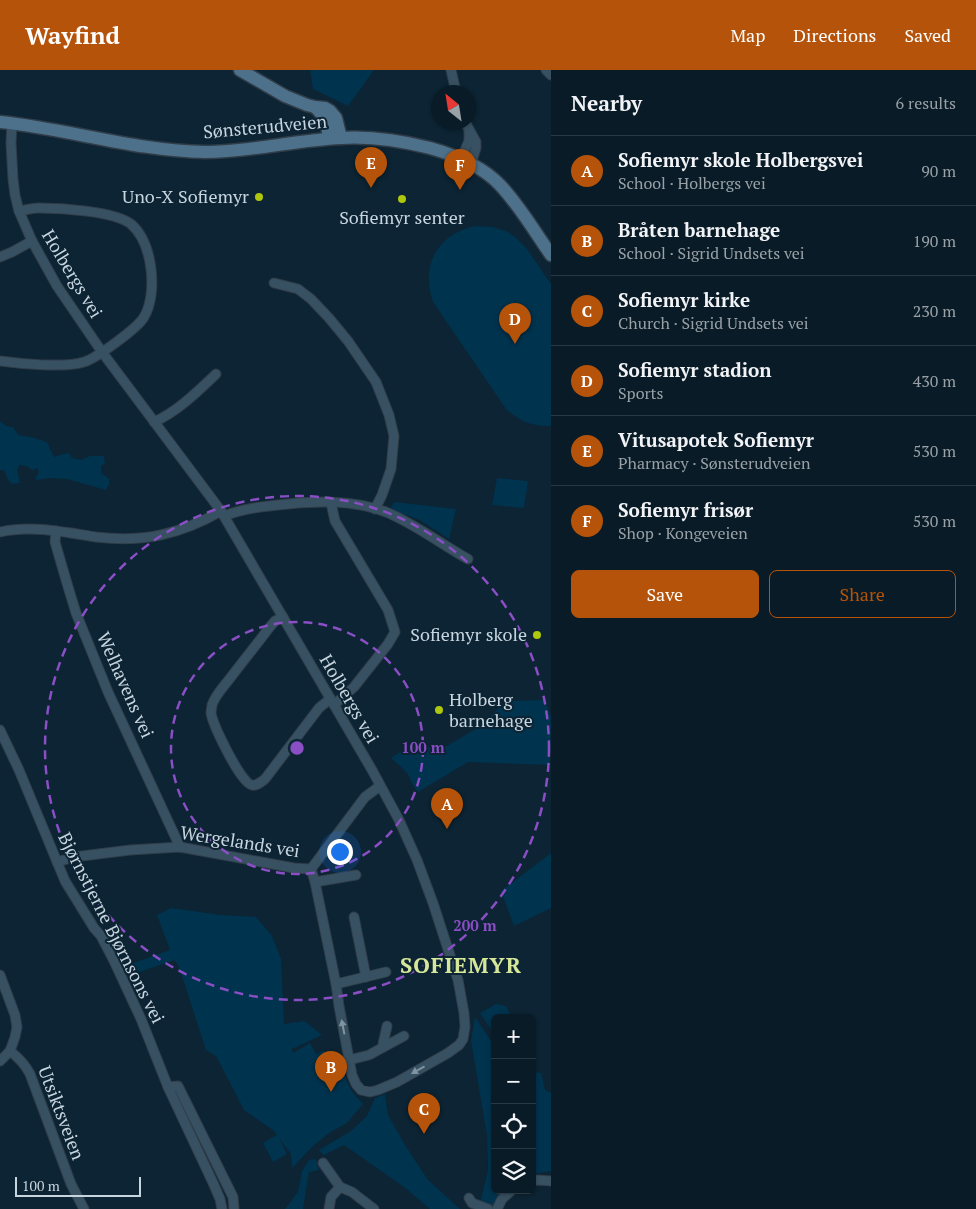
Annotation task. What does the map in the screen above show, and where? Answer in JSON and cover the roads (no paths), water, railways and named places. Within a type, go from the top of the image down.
[{"type":"main road","points":[[240,70],[285,96],[315,107],[325,108],[334,114],[338,123],[335,138]]},
{"type":"main road","name":"Sønsterudveien","points":[[6,123],[188,151],[230,151],[335,138],[375,139],[410,143],[443,152],[466,161],[500,184],[512,198],[551,255]]},
{"type":"street","points":[[451,70],[454,85]]},
{"type":"street","points":[[546,70],[551,75]]},
{"type":"street","name":"Holbergs vei","points":[[6,123],[11,143],[15,195],[32,242],[57,286],[102,352],[223,513],[380,786],[403,828],[417,860],[448,946],[458,980],[464,1013],[465,1027],[463,1039],[459,1045],[433,1062],[397,1082],[370,1092],[361,1090],[356,1084],[348,1060]]},
{"type":"street","points":[[466,161],[476,145],[468,130]]},
{"type":"street","points":[[0,361],[52,365],[75,364],[93,359],[137,327],[144,318],[149,306],[151,268],[147,249],[132,225],[124,220],[102,214],[60,208],[36,208],[20,211]]},
{"type":"street","points":[[0,257],[32,242]]},
{"type":"street","points":[[274,283],[298,289],[311,299],[348,341],[376,382],[389,415],[394,436],[391,469],[375,509]]},
{"type":"street","points":[[154,422],[186,402],[216,374]]},
{"type":"street","points":[[283,617],[270,628],[223,687],[212,707],[212,714],[217,729],[239,774],[247,784],[252,786],[265,779],[319,708],[332,702],[354,687],[388,644],[395,632],[388,610],[335,521],[331,502]]},
{"type":"street","points":[[0,532],[11,529],[56,531],[98,537],[141,538],[183,529],[223,513],[258,507],[331,502],[386,512],[468,560]]},
{"type":"street","name":"Welhavens vei","points":[[56,531],[55,542],[76,613],[108,692],[180,847]]},
{"type":"street","name":"Bjørnstjerne Bjørnsons vei","points":[[1,736],[19,770],[65,881],[101,936],[114,961],[141,1019],[168,1087],[214,1185],[222,1209]]},
{"type":"street","name":"Wergelands vei","points":[[57,862],[74,856],[180,847],[294,868],[311,869],[365,797],[380,786]]},
{"type":"street","points":[[311,869],[336,984],[348,1060],[368,1055],[404,1036]]},
{"type":"street","points":[[315,882],[356,875]]},
{"type":"street","points":[[354,917],[366,976]]},
{"type":"street","points":[[336,984],[386,972]]},
{"type":"street","points":[[0,975],[14,1015],[16,1027],[10,1051],[0,1061]]},
{"type":"street","points":[[384,1046],[388,1026]]},
{"type":"street","name":"Utsiktsveien","points":[[10,1051],[27,1066],[70,1184],[84,1209]]},
{"type":"street","points":[[168,1087],[178,1086],[233,1197],[234,1209]]},
{"type":"street","points":[[323,1164],[340,1187],[352,1192],[374,1209]]},
{"type":"street","points":[[536,1180],[551,1181]]},
{"type":"street","points":[[329,1209],[331,1197],[340,1187]]},
{"type":"street","points":[[497,1209],[502,1199],[508,1194]]},
{"type":"street","points":[[468,1198],[477,1206],[488,1209]]},
{"type":"place","name":"Vitusapotek Sofiemyr","points":[[371,188]]},
{"type":"place","name":"Sofiemyr frisør","points":[[460,190]]},
{"type":"place","name":"Uno-X Sofiemyr","points":[[259,197]]},
{"type":"place","name":"Sofiemyr senter","points":[[402,199]]},
{"type":"place","name":"Sofiemyr stadion","points":[[515,344]]},
{"type":"place","name":"Sofiemyr skole","points":[[537,635]]},
{"type":"place","name":"Holberg barnehage","points":[[439,710]]},
{"type":"place","name":"Sofiemyr skole Holbergsvei","points":[[447,829]]},
{"type":"place","name":"Bråten barnehage","points":[[331,1092]]},
{"type":"place","name":"Sofiemyr kirke","points":[[424,1134]]},
{"type":"district","name":"SOFIEMYR","points":[[461,965]]}]
